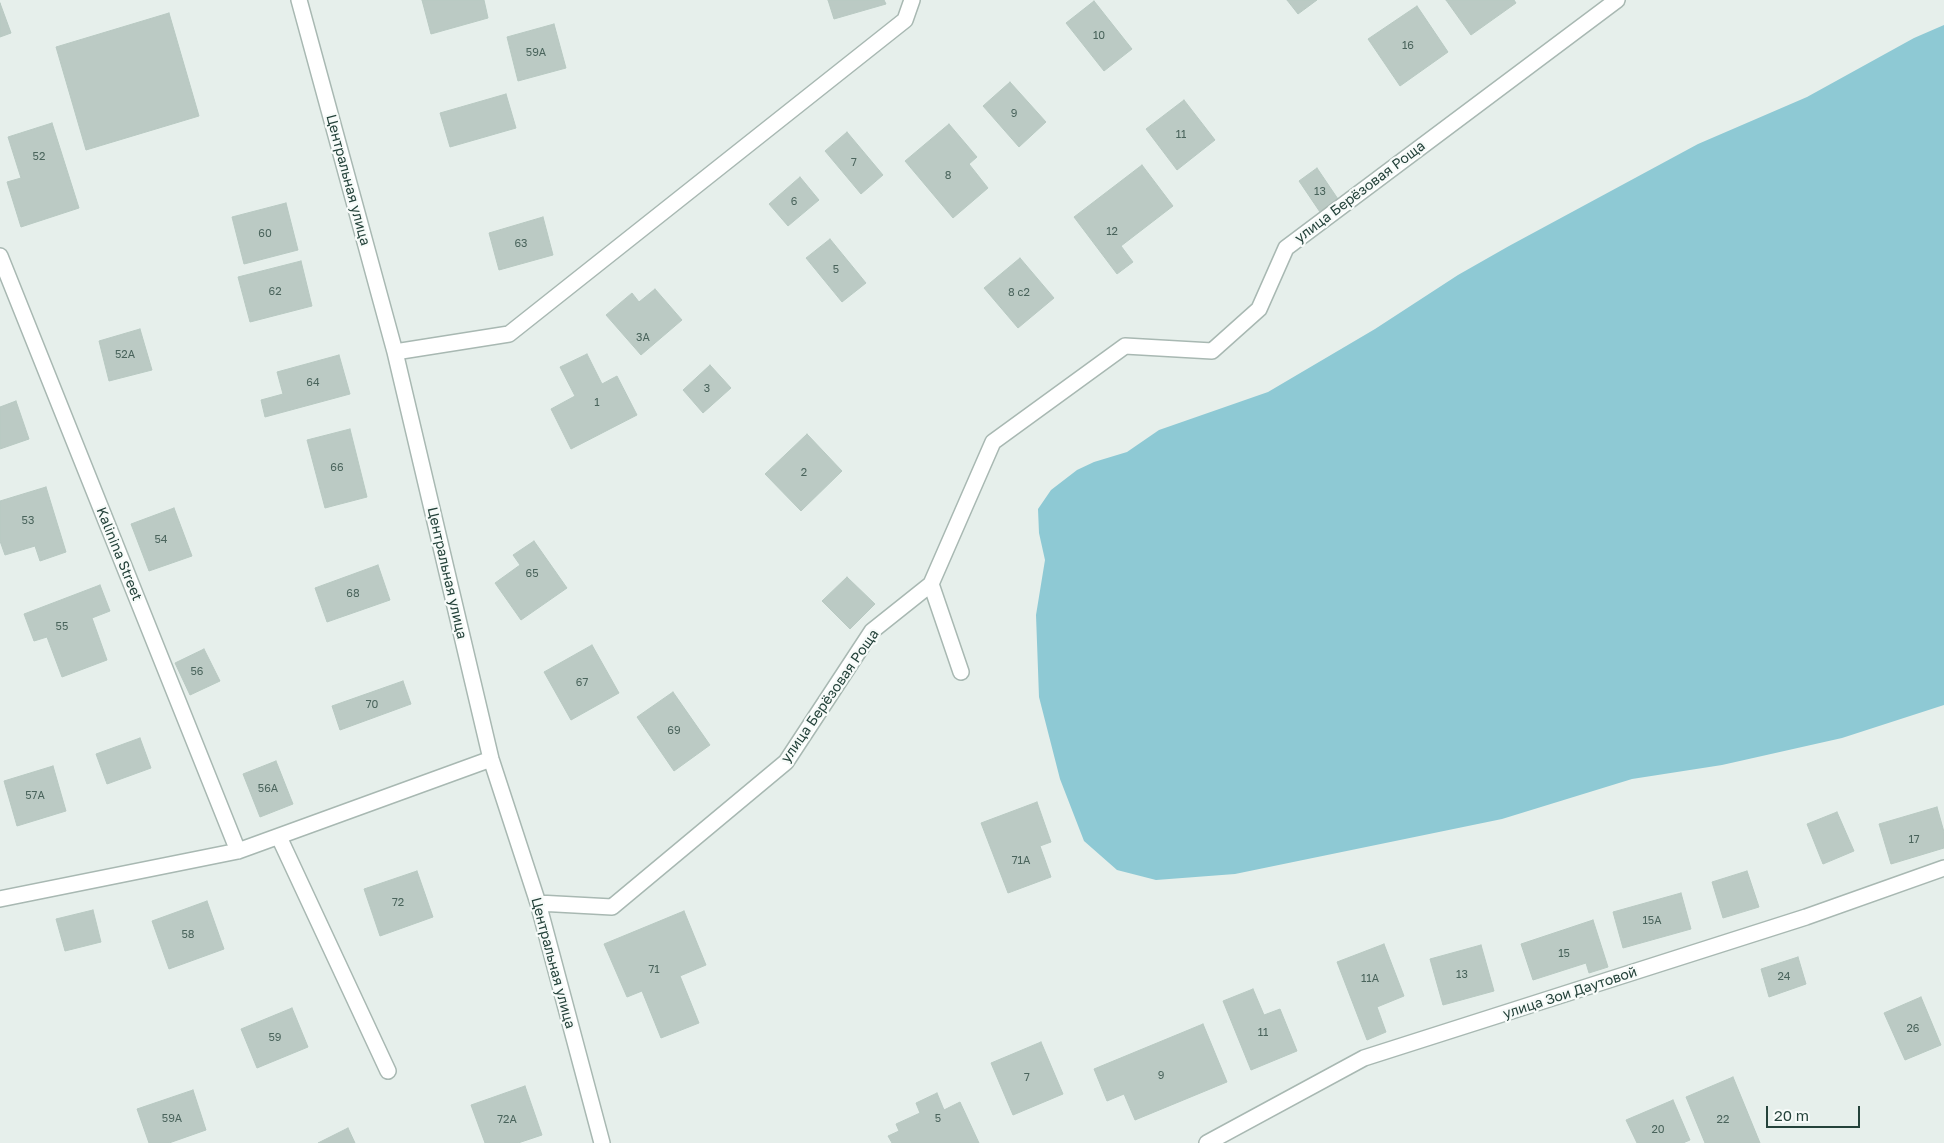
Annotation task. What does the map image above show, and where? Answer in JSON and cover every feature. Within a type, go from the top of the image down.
[{"type":"street","name":"Центральная улица","points":[[299,0],[394,352],[491,759],[538,903],[602,1143]]},
{"type":"street","points":[[394,352],[509,334],[905,20],[912,0]]},
{"type":"street","name":"улица Берёзовая Роща","points":[[538,903],[612,907],[786,762],[872,631],[932,584],[993,442],[1125,346],[1212,351],[1259,309],[1286,248],[1617,0]]},
{"type":"street","name":"Kalinina Street","points":[[0,256],[238,851]]},
{"type":"street","points":[[932,584],[961,672]]},
{"type":"street","points":[[0,899],[238,851],[279,838],[491,759]]},
{"type":"street","points":[[279,838],[388,1071]]},
{"type":"street","name":"улица Зои Даутовой","points":[[1207,1143],[1364,1058],[1806,917],[1944,868]]},
{"type":"water","points":[[1944,25],[1944,705],[1842,738],[1722,765],[1632,779],[1502,819],[1235,874],[1156,880],[1117,870],[1084,841],[1060,779],[1039,697],[1036,615],[1045,560],[1039,533],[1038,509],[1051,490],[1077,470],[1094,462],[1127,452],[1159,430],[1268,392],[1375,329],[1458,275],[1509,246],[1698,144],[1807,97],[1914,38]]},
{"type":"building","points":[[422,0],[484,0],[488,18],[431,34]]},
{"type":"building","points":[[828,0],[884,0],[886,4],[834,19]]},
{"type":"building","points":[[1287,0],[1317,0],[1298,14]]},
{"type":"building","points":[[1446,0],[1514,0],[1516,3],[1471,35]]},
{"type":"building","points":[[1094,1],[1132,49],[1104,71],[1066,23]]},
{"type":"building","points":[[0,3],[11,33],[0,37]]},
{"type":"building","points":[[1417,6],[1448,52],[1400,86],[1368,39]]},
{"type":"building","points":[[169,13],[199,116],[86,150],[56,47]]},
{"type":"building","points":[[554,24],[566,68],[518,81],[507,37]]},
{"type":"building","points":[[1010,82],[1046,122],[1019,147],[983,106]]},
{"type":"building","points":[[506,94],[516,128],[450,147],[440,113]]},
{"type":"building","points":[[1184,100],[1215,140],[1177,170],[1146,129]]},
{"type":"building","points":[[52,123],[79,208],[21,227],[7,182],[21,178],[8,137]]},
{"type":"building","points":[[949,124],[977,157],[969,164],[988,188],[953,218],[905,161]]},
{"type":"building","points":[[847,132],[883,175],[861,194],[825,151]]},
{"type":"building","points":[[1142,165],[1173,206],[1121,246],[1133,262],[1117,274],[1074,217]]},
{"type":"building","points":[[1317,168],[1340,202],[1322,215],[1299,181]]},
{"type":"building","points":[[800,177],[819,200],[788,226],[769,204]]},
{"type":"building","points":[[286,203],[298,250],[244,264],[232,217]]},
{"type":"building","points":[[543,217],[553,255],[499,270],[489,233]]},
{"type":"building","points":[[830,239],[866,283],[842,302],[806,258]]},
{"type":"building","points":[[1020,258],[1054,298],[1018,328],[984,288]]},
{"type":"building","points":[[301,261],[312,306],[250,322],[238,277]]},
{"type":"building","points":[[655,289],[682,320],[641,355],[606,315],[632,293],[639,302]]},
{"type":"building","points":[[140,329],[152,370],[109,381],[99,341]]},
{"type":"building","points":[[587,354],[602,384],[617,376],[637,415],[571,449],[551,409],[575,396],[560,367]]},
{"type":"building","points":[[339,355],[350,394],[265,417],[261,400],[283,394],[277,372]]},
{"type":"building","points":[[710,365],[731,388],[703,413],[683,390]]},
{"type":"building","points":[[16,401],[29,439],[0,449],[0,407]]},
{"type":"building","points":[[350,429],[367,497],[325,508],[307,440]]},
{"type":"building","points":[[807,434],[842,471],[801,511],[765,474]]},
{"type":"building","points":[[46,487],[66,552],[40,561],[35,546],[5,555],[0,541],[0,501]]},
{"type":"building","points":[[174,508],[192,556],[149,571],[131,524]]},
{"type":"building","points":[[534,541],[567,588],[521,620],[495,583],[520,565],[513,555]]},
{"type":"building","points":[[378,565],[390,600],[327,622],[315,588]]},
{"type":"building","points":[[847,577],[875,604],[850,629],[822,601]]},
{"type":"building","points":[[100,585],[110,611],[92,618],[107,660],[62,677],[47,637],[34,641],[24,614]]},
{"type":"building","points":[[592,645],[619,693],[571,720],[544,672]]},
{"type":"building","points":[[204,649],[220,681],[190,695],[175,663]]},
{"type":"building","points":[[403,681],[411,704],[340,730],[332,706]]},
{"type":"building","points":[[673,692],[710,745],[674,771],[637,717]]},
{"type":"building","points":[[140,738],[151,768],[107,784],[96,754]]},
{"type":"building","points":[[276,761],[293,804],[260,817],[243,774]]},
{"type":"building","points":[[53,766],[66,811],[17,826],[4,781]]},
{"type":"building","points":[[1037,802],[1051,842],[1040,846],[1051,877],[1008,893],[981,823]]},
{"type":"building","points":[[1937,807],[1944,832],[1944,848],[1891,864],[1879,824]]},
{"type":"building","points":[[1837,812],[1854,851],[1823,864],[1807,824]]},
{"type":"building","points":[[417,871],[433,917],[380,936],[364,889]]},
{"type":"building","points":[[1747,871],[1759,907],[1723,918],[1712,882]]},
{"type":"building","points":[[1681,893],[1691,929],[1623,948],[1613,912]]},
{"type":"building","points":[[207,901],[224,949],[169,969],[152,921]]},
{"type":"building","points":[[93,910],[101,942],[65,951],[56,919]]},
{"type":"building","points":[[684,911],[706,965],[680,976],[699,1023],[661,1038],[642,991],[627,997],[604,944]]},
{"type":"building","points":[[1593,920],[1608,967],[1589,973],[1586,963],[1533,980],[1521,944]]},
{"type":"building","points":[[1384,944],[1404,996],[1377,1007],[1386,1032],[1367,1040],[1337,962]]},
{"type":"building","points":[[1481,945],[1494,991],[1443,1005],[1430,959]]},
{"type":"building","points":[[1798,957],[1806,984],[1769,997],[1761,969]]},
{"type":"building","points":[[1253,989],[1264,1015],[1280,1009],[1297,1051],[1251,1070],[1223,1001]]},
{"type":"building","points":[[1921,997],[1941,1045],[1905,1060],[1884,1013]]},
{"type":"building","points":[[292,1008],[308,1047],[257,1068],[241,1029]]},
{"type":"building","points":[[1203,1024],[1227,1082],[1135,1120],[1124,1094],[1107,1101],[1094,1069]]},
{"type":"building","points":[[1041,1042],[1063,1094],[1013,1115],[991,1063]]},
{"type":"building","points":[[1733,1077],[1760,1143],[1705,1143],[1686,1097]]},
{"type":"building","points":[[525,1086],[542,1135],[518,1143],[485,1143],[471,1105]]},
{"type":"building","points":[[193,1090],[206,1130],[169,1143],[149,1143],[137,1109]]},
{"type":"building","points":[[937,1093],[944,1110],[960,1102],[979,1143],[892,1143],[888,1136],[899,1131],[896,1124],[920,1113],[916,1103]]},
{"type":"building","points":[[1673,1100],[1690,1140],[1683,1143],[1637,1143],[1626,1120]]},
{"type":"building","points":[[348,1128],[355,1143],[318,1143]]}]
